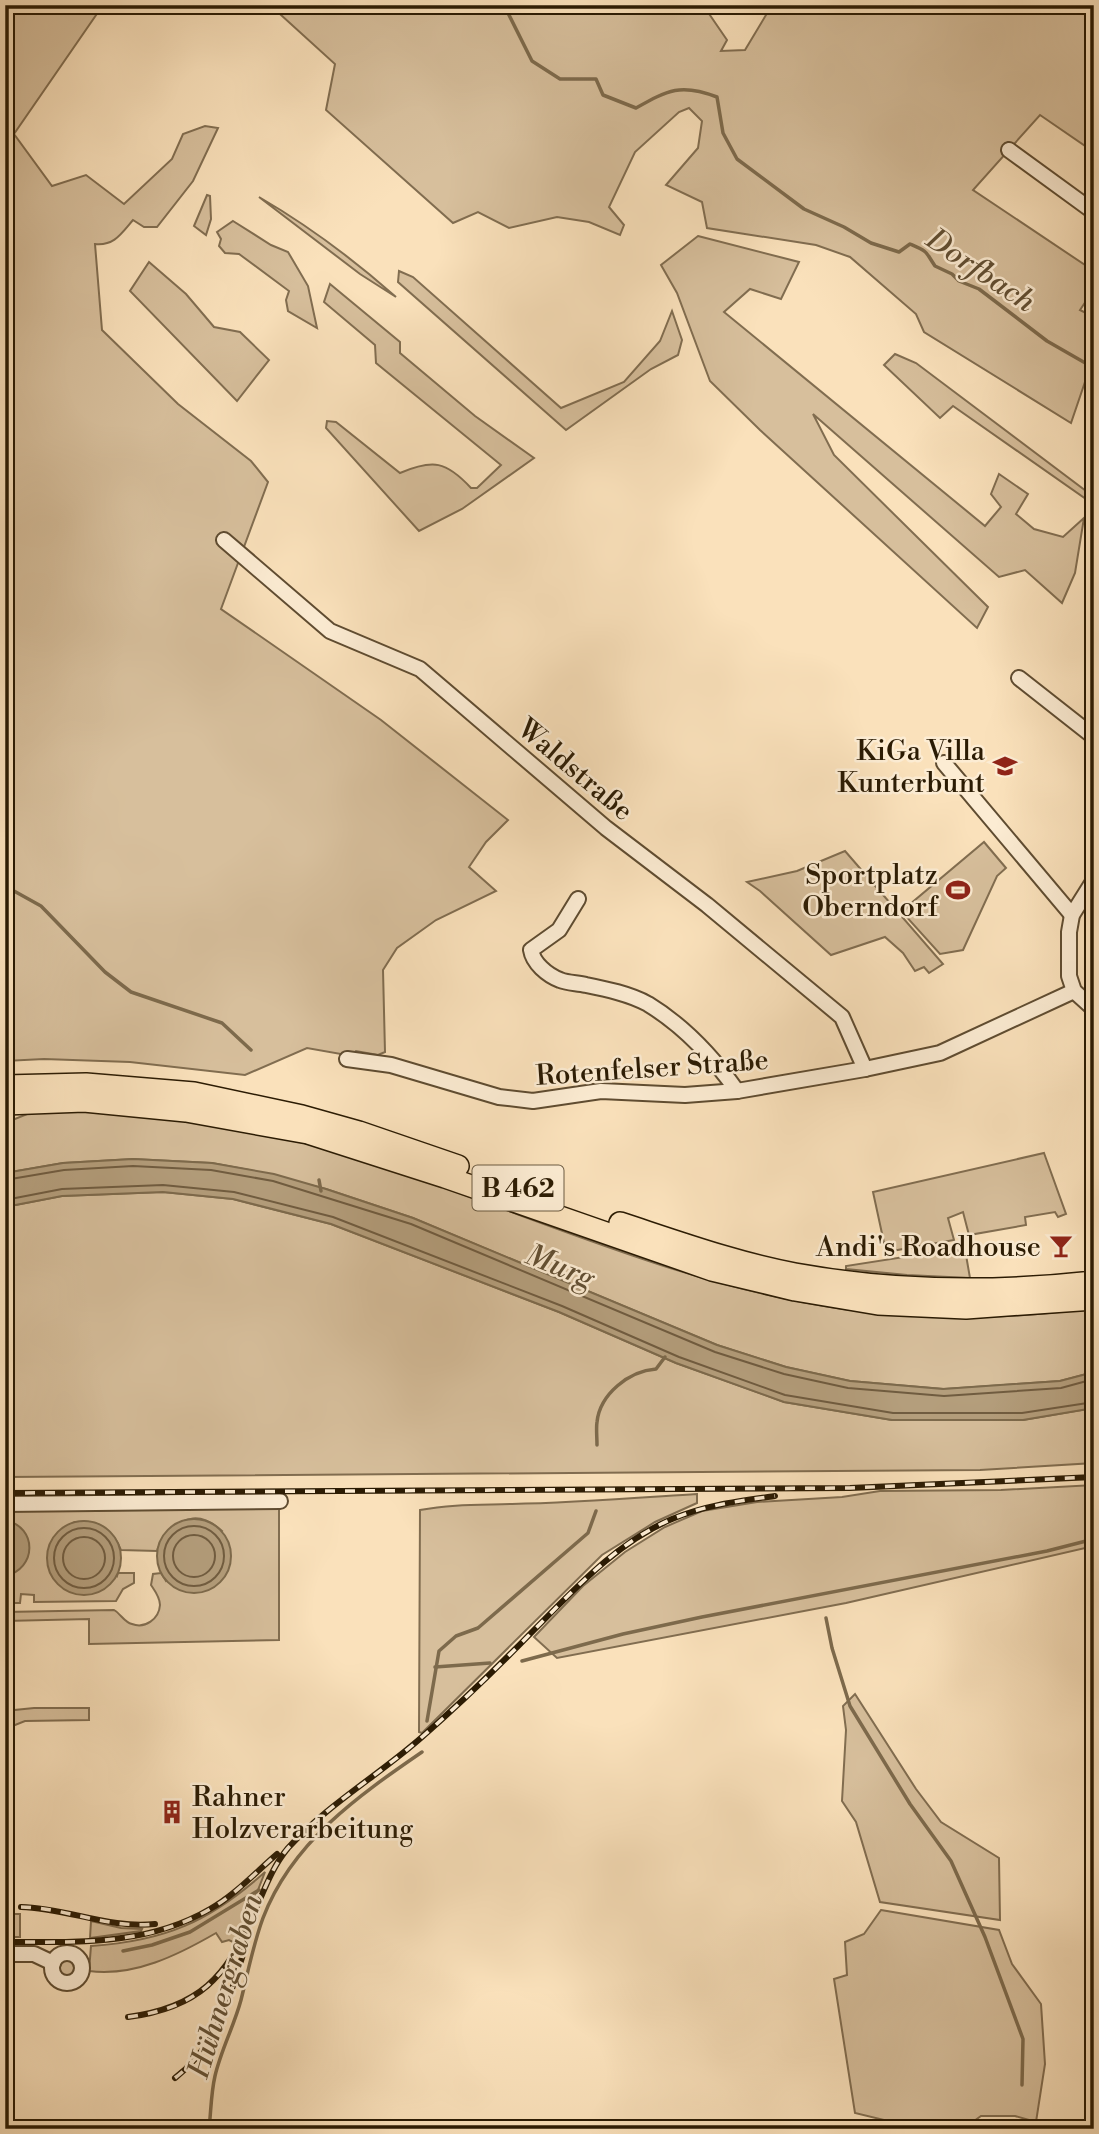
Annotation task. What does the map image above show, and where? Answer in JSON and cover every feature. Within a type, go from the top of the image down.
[{"type":"highway","name":"B 462","points":[[5,1086],[86,1084],[194,1093],[302,1116],[359,1132],[714,1254],[794,1273],[879,1285],[968,1291],[1032,1289],[1094,1282]]},
{"type":"highway","name":"B 462","points":[[5,1104],[84,1101],[186,1111],[308,1133],[445,1177],[712,1270],[795,1290],[878,1304],[966,1308],[1094,1299]]},
{"type":"street","points":[[1009,150],[1094,212]]},
{"type":"street","name":"Waldstraße","points":[[224,540],[330,631],[420,669],[606,828],[738,931],[842,1017],[865,1069]]},
{"type":"street","points":[[1020,678],[1094,737]]},
{"type":"street","points":[[944,763],[1072,915]]},
{"type":"street","points":[[1094,880],[1072,915],[1069,932],[1069,976],[1074,991],[1094,1009]]},
{"type":"street","points":[[578,899],[559,930],[531,950],[540,967],[559,980],[607,989],[647,1003],[714,1059],[737,1091]]},
{"type":"street","name":"Rotenfelser Straße","points":[[347,1059],[391,1065],[499,1097],[533,1101],[601,1091],[685,1095],[737,1091],[940,1053],[1074,991]]},
{"type":"street","points":[[5,1504],[280,1501]]},
{"type":"street","points":[[5,1954],[34,1954],[52,1963]]},
{"type":"shaded area","points":[[5,5],[103,5],[14,134],[52,186],[86,175],[124,204],[172,159],[183,134],[205,126],[218,128],[193,181],[157,227],[144,227],[133,220],[112,241],[95,244],[102,330],[178,404],[251,461],[268,482],[221,609],[381,720],[508,820],[486,842],[469,867],[496,891],[436,920],[397,948],[383,970],[385,1052],[378,1055],[356,1051],[352,1056],[307,1048],[245,1075],[130,1062],[44,1059],[5,1061]]},
{"type":"shaded area","points":[[270,5],[703,5],[727,40],[721,51],[745,50],[772,5],[1087,5],[1094,12],[1094,152],[1040,115],[973,190],[1094,271],[1094,289],[1080,310],[1094,317],[1094,382],[1086,379],[1071,423],[924,332],[916,314],[850,257],[816,245],[707,228],[702,202],[666,185],[698,148],[702,121],[689,108],[679,112],[635,152],[609,207],[624,225],[620,235],[589,222],[557,217],[509,228],[478,212],[453,223],[326,110],[335,64]]},
{"type":"shaded area","points":[[207,195],[210,196],[211,219],[206,235],[194,226]]},
{"type":"shaded area","points":[[259,197],[330,244],[396,297],[360,274]]},
{"type":"shaded area","points":[[233,221],[271,245],[288,252],[308,286],[317,328],[288,311],[286,300],[289,291],[239,254],[225,253],[219,246],[221,239],[217,232]]},
{"type":"shaded area","points":[[698,236],[799,262],[781,299],[750,289],[724,312],[985,526],[1001,507],[991,494],[999,474],[1028,494],[1016,514],[1034,529],[1063,537],[1084,518],[1075,573],[1062,603],[1025,570],[999,577],[813,414],[834,455],[988,607],[977,628],[710,381],[677,293],[661,265]]},
{"type":"shaded area","points":[[149,262],[186,294],[214,327],[240,332],[269,360],[237,401],[130,291]]},
{"type":"shaded area","points":[[399,271],[413,277],[561,408],[624,382],[660,341],[672,311],[682,340],[678,355],[651,369],[566,430],[398,282]]},
{"type":"shaded area","points":[[330,284],[400,342],[400,353],[475,416],[534,458],[462,509],[419,531],[326,428],[327,421],[336,422],[400,473],[430,464],[438,465],[454,472],[471,488],[477,488],[501,465],[376,363],[375,345],[324,302]]},
{"type":"shaded area","points":[[895,354],[916,363],[1086,491],[1086,499],[953,406],[940,418],[884,365]]},
{"type":"shaded area","name":"Sportplatz Oberndorf","points":[[984,842],[1006,868],[997,876],[963,950],[940,954],[903,913]]},
{"type":"shaded area","points":[[845,851],[943,964],[929,973],[924,967],[915,971],[903,953],[885,937],[831,955],[747,882],[797,871]]},
{"type":"shaded area","points":[[37,1110],[176,1119],[312,1145],[379,1165],[641,1259],[775,1296],[850,1310],[952,1316],[1018,1315],[1094,1309],[1094,1372],[1060,1381],[944,1389],[850,1381],[786,1367],[717,1345],[413,1218],[326,1189],[249,1170],[212,1163],[133,1159],[63,1163],[5,1173],[5,1119],[15,1119]]},
{"type":"shaded area","points":[[1044,1153],[1066,1214],[1058,1217],[1055,1212],[1025,1217],[1026,1225],[969,1235],[963,1212],[948,1218],[954,1240],[886,1252],[873,1192]]},
{"type":"shaded area","points":[[163,1192],[233,1199],[331,1224],[559,1312],[676,1363],[784,1402],[892,1420],[1023,1420],[1094,1408],[1094,1463],[980,1470],[5,1477],[5,1207],[62,1196]]},
{"type":"shaded area","points":[[955,1249],[966,1255],[970,1278],[846,1269],[846,1266]]},
{"type":"shaded area","points":[[1094,1485],[1094,1546],[846,1603],[557,1658],[534,1637],[583,1586],[625,1552],[665,1527],[702,1511],[757,1502],[842,1497],[880,1491],[1001,1490]]},
{"type":"shaded area","points":[[697,1494],[697,1503],[655,1522],[602,1555],[422,1733],[419,1732],[420,1510]]},
{"type":"shaded area","points":[[279,1504],[279,1640],[89,1644],[89,1619],[5,1621],[5,1612],[114,1610],[129,1623],[146,1624],[157,1615],[160,1605],[151,1585],[153,1574],[161,1573],[166,1581],[222,1531],[207,1521],[193,1518],[173,1529],[157,1551],[121,1550],[114,1536],[103,1527],[90,1522],[75,1522],[117,1576],[118,1573],[134,1573],[134,1583],[123,1589],[116,1601],[34,1602],[34,1595],[21,1594],[20,1603],[5,1603],[5,1508]]},
{"type":"shaded area","points":[[855,1694],[916,1789],[941,1822],[999,1858],[1000,1920],[880,1902],[856,1822],[842,1801],[846,1730],[843,1706]]},
{"type":"shaded area","points":[[89,1708],[89,1720],[25,1721],[5,1729],[5,1711]]},
{"type":"shaded area","points":[[265,1872],[237,1944],[229,1940],[222,1942],[216,1933],[171,1956],[139,1967],[122,1971],[89,1971],[91,1946],[142,1939],[185,1926],[225,1904]]},
{"type":"shaded area","points":[[881,1910],[999,1930],[1012,1964],[1041,2004],[1045,2064],[1036,2122],[1015,2116],[981,2116],[963,2129],[921,2129],[855,2113],[834,1979],[847,1975],[845,1942],[864,1934]]},
{"type":"shaded area","points":[[5,1914],[20,1914],[20,1937],[5,1937]]},
{"type":"shaded area","points":[[91,1921],[121,1928],[142,1929],[90,1938]]},
{"type":"shaded area","points":[[66,1960],[74,1968],[66,1976],[58,1968]]},
{"type":"water","name":"Murg","points":[[133,1159],[212,1163],[274,1174],[326,1189],[413,1218],[717,1345],[786,1367],[850,1381],[943,1389],[1060,1381],[1094,1372],[1094,1408],[1023,1420],[892,1420],[784,1402],[676,1363],[559,1312],[331,1224],[233,1199],[163,1192],[62,1196],[5,1207],[5,1173],[63,1163]]},
{"type":"water","points":[[194,1519],[215,1525],[225,1535],[231,1556],[225,1577],[215,1587],[194,1593],[173,1587],[163,1577],[157,1556],[163,1535],[173,1525]]},
{"type":"water","points":[[5,1520],[16,1524],[23,1531],[29,1548],[23,1565],[16,1572],[5,1576]]},
{"type":"water","points":[[84,1521],[105,1527],[115,1537],[121,1558],[115,1579],[105,1589],[84,1595],[63,1589],[53,1579],[47,1558],[53,1537],[63,1527]]},
{"type":"waterway","name":"Dorfbach","points":[[504,5],[532,61],[560,79],[596,79],[603,95],[636,108],[675,90],[694,90],[717,97],[723,133],[737,159],[804,209],[871,243],[899,252],[910,244],[921,249],[935,266],[952,274],[959,281],[979,289],[1047,341],[1094,368]]},
{"type":"waterway","points":[[5,886],[41,906],[105,972],[131,992],[222,1023],[251,1050]]},
{"type":"waterway","points":[[319,1180],[321,1191]]},
{"type":"waterway","name":"Hühnergraben","points":[[597,1445],[599,1412],[610,1393],[626,1379],[656,1369],[665,1357]]},
{"type":"waterway","name":"Hühnergraben","points":[[427,1721],[439,1651],[456,1636],[478,1628],[588,1533],[596,1511]]},
{"type":"waterway","points":[[522,1661],[623,1634],[702,1617],[1047,1551],[1094,1539]]},
{"type":"waterway","points":[[826,1618],[832,1648],[850,1706],[910,1804],[951,1861],[985,1937],[1023,2039],[1022,2085]]},
{"type":"waterway","points":[[435,1667],[490,1663]]},
{"type":"waterway","name":"Hühnergraben","points":[[209,2129],[218,2066],[238,2010],[259,1928],[276,1891],[291,1866],[329,1823],[374,1786],[422,1752]]},
{"type":"waterway","points":[[123,1951],[152,1945],[190,1932],[259,1890]]},
{"type":"railway","points":[[5,1493],[850,1488],[1094,1477]]},
{"type":"railway","points":[[128,2017],[174,2006],[207,1986],[233,1955],[273,1871],[288,1848],[319,1818],[436,1724],[597,1568],[633,1540],[684,1514],[722,1504],[775,1496]]},
{"type":"railway","points":[[5,1942],[84,1941],[136,1936],[161,1930],[210,1909],[237,1890],[277,1854]]},
{"type":"railway","points":[[21,1907],[121,1924],[155,1924]]},
{"type":"railway","points":[[175,2078],[190,2065],[212,2035],[228,2002],[245,1948]]},
{"type":"place","name":"KiGa Villa Kunterbunt","points":[[1005,766]]},
{"type":"place","name":"Sportplatz Oberndorf","points":[[958,890]]},
{"type":"place","name":"Andi's Roadhouse","points":[[1061,1246]]},
{"type":"place","name":"Rahner Holzverarbeitung","points":[[172,1812]]}]
